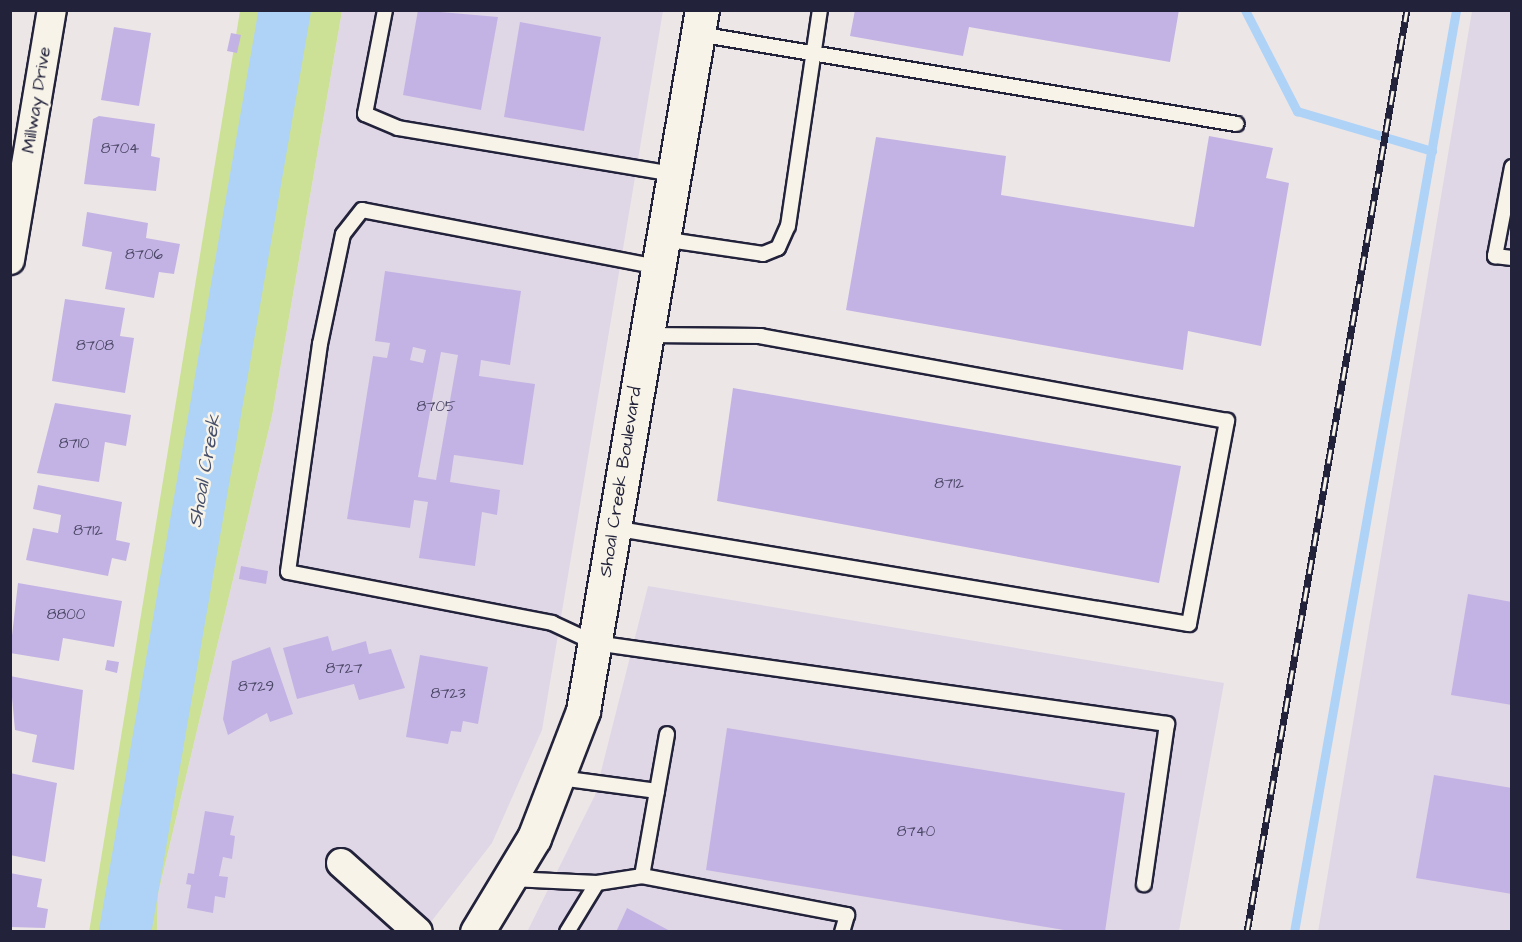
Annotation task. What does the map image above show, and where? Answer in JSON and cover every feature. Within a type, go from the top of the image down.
[{"type":"street","name":"Millway Drive","points":[[10,260],[52,10]]},
{"type":"street","name":"Shoal Creek Boulevard","points":[[477,932],[511,879],[560,778],[583,711],[700,22]]},
{"type":"street","points":[[341,863],[418,932]]},
{"type":"lane","points":[[385,10],[365,114],[398,128],[674,174]]},
{"type":"lane","points":[[820,10],[788,226],[778,248],[763,254],[660,253],[362,210],[343,234],[320,344],[288,572],[552,623],[595,643],[1167,724],[1144,884]]},
{"type":"lane","points":[[700,22],[813,54],[1238,124]]},
{"type":"lane","points":[[1512,167],[1495,256],[1512,258]]},
{"type":"lane","points":[[613,528],[1189,624],[1227,421],[761,336],[646,335]]},
{"type":"lane","points":[[642,876],[667,734]]},
{"type":"lane","points":[[560,778],[657,791]]},
{"type":"lane","points":[[511,879],[597,883],[642,876],[847,915],[843,932]]},
{"type":"lane","points":[[567,932],[597,883]]},
{"type":"shaded area","points":[[342,11],[663,11],[542,730],[492,843],[424,931],[157,932],[158,894],[272,416]]},
{"type":"shaded area","points":[[1472,11],[1511,11],[1511,931],[1318,932]]},
{"type":"shaded area","points":[[648,586],[1224,683],[1179,931],[527,932],[595,795]]},
{"type":"green space","points":[[240,11],[342,11],[272,416],[158,894],[157,931],[89,932]]},
{"type":"building","points":[[418,10],[498,17],[481,110],[403,95]]},
{"type":"building","points":[[855,10],[1179,10],[1170,62],[969,27],[963,56],[850,36]]},
{"type":"building","points":[[520,22],[601,37],[584,131],[504,117]]},
{"type":"building","points":[[114,27],[151,33],[139,106],[101,100]]},
{"type":"building","points":[[231,33],[241,35],[237,53],[227,51]]},
{"type":"building","points":[[99,116],[155,124],[151,156],[160,158],[156,191],[84,184],[93,119]]},
{"type":"building","points":[[1209,136],[1273,148],[1266,178],[1289,183],[1261,346],[1188,331],[1183,370],[846,310],[876,137],[1006,156],[1001,195],[1194,227]]},
{"type":"building","points":[[87,212],[148,223],[146,238],[180,244],[174,274],[159,272],[154,298],[105,289],[112,252],[82,246]]},
{"type":"building","points":[[385,271],[521,291],[510,365],[481,360],[479,376],[535,384],[523,465],[454,455],[450,482],[500,490],[497,515],[482,512],[475,566],[419,558],[428,502],[414,500],[410,528],[347,519],[373,356],[387,358],[390,343],[375,341]],"holes":[[[413,347],[426,350],[423,363],[410,360]],[[441,352],[458,355],[436,480],[418,477]]]},
{"type":"building","points":[[65,299],[125,308],[120,336],[134,338],[125,393],[52,381]]},
{"type":"building","points":[[733,388],[1181,466],[1159,583],[717,501]]},
{"type":"building","points":[[55,403],[131,415],[126,446],[105,442],[99,482],[37,473]]},
{"type":"building","points":[[38,485],[122,502],[116,540],[130,543],[126,561],[112,558],[108,576],[26,560],[33,528],[58,533],[61,515],[33,509]]},
{"type":"building","points":[[241,566],[268,571],[266,584],[239,579]]},
{"type":"building","points":[[18,583],[122,601],[114,647],[63,638],[59,661],[10,653]]},
{"type":"building","points":[[1468,594],[1512,602],[1512,705],[1451,695]]},
{"type":"building","points":[[328,636],[332,651],[366,641],[369,654],[391,649],[405,688],[359,700],[354,684],[297,699],[283,648]]},
{"type":"building","points":[[270,647],[293,714],[270,722],[267,713],[228,735],[223,719],[232,661]]},
{"type":"building","points":[[420,655],[488,667],[478,724],[463,721],[461,732],[451,731],[448,744],[406,737]]},
{"type":"building","points":[[107,660],[119,662],[117,673],[105,670]]},
{"type":"building","points":[[10,676],[83,690],[74,770],[32,762],[37,735],[15,730]]},
{"type":"building","points":[[727,728],[1125,793],[1105,932],[1076,932],[706,870]]},
{"type":"building","points":[[10,773],[57,783],[45,862],[10,855]]},
{"type":"building","points":[[1434,775],[1512,788],[1512,894],[1416,878]]},
{"type":"building","points":[[205,811],[234,816],[230,835],[235,836],[232,859],[223,857],[219,876],[228,877],[225,898],[215,896],[213,913],[187,908],[191,885],[186,884],[188,873],[194,874]]},
{"type":"building","points":[[10,873],[42,879],[37,907],[48,909],[45,928],[10,927]]},
{"type":"building","points":[[627,908],[672,932],[616,932]]},
{"type":"waterway","name":"Shoal Creek","points":[[125,932],[285,10]]},
{"type":"waterway","points":[[1245,10],[1297,111],[1432,151]]},
{"type":"waterway","points":[[1294,932],[1456,10]]},
{"type":"railway","points":[[1247,932],[1407,10]]}]
